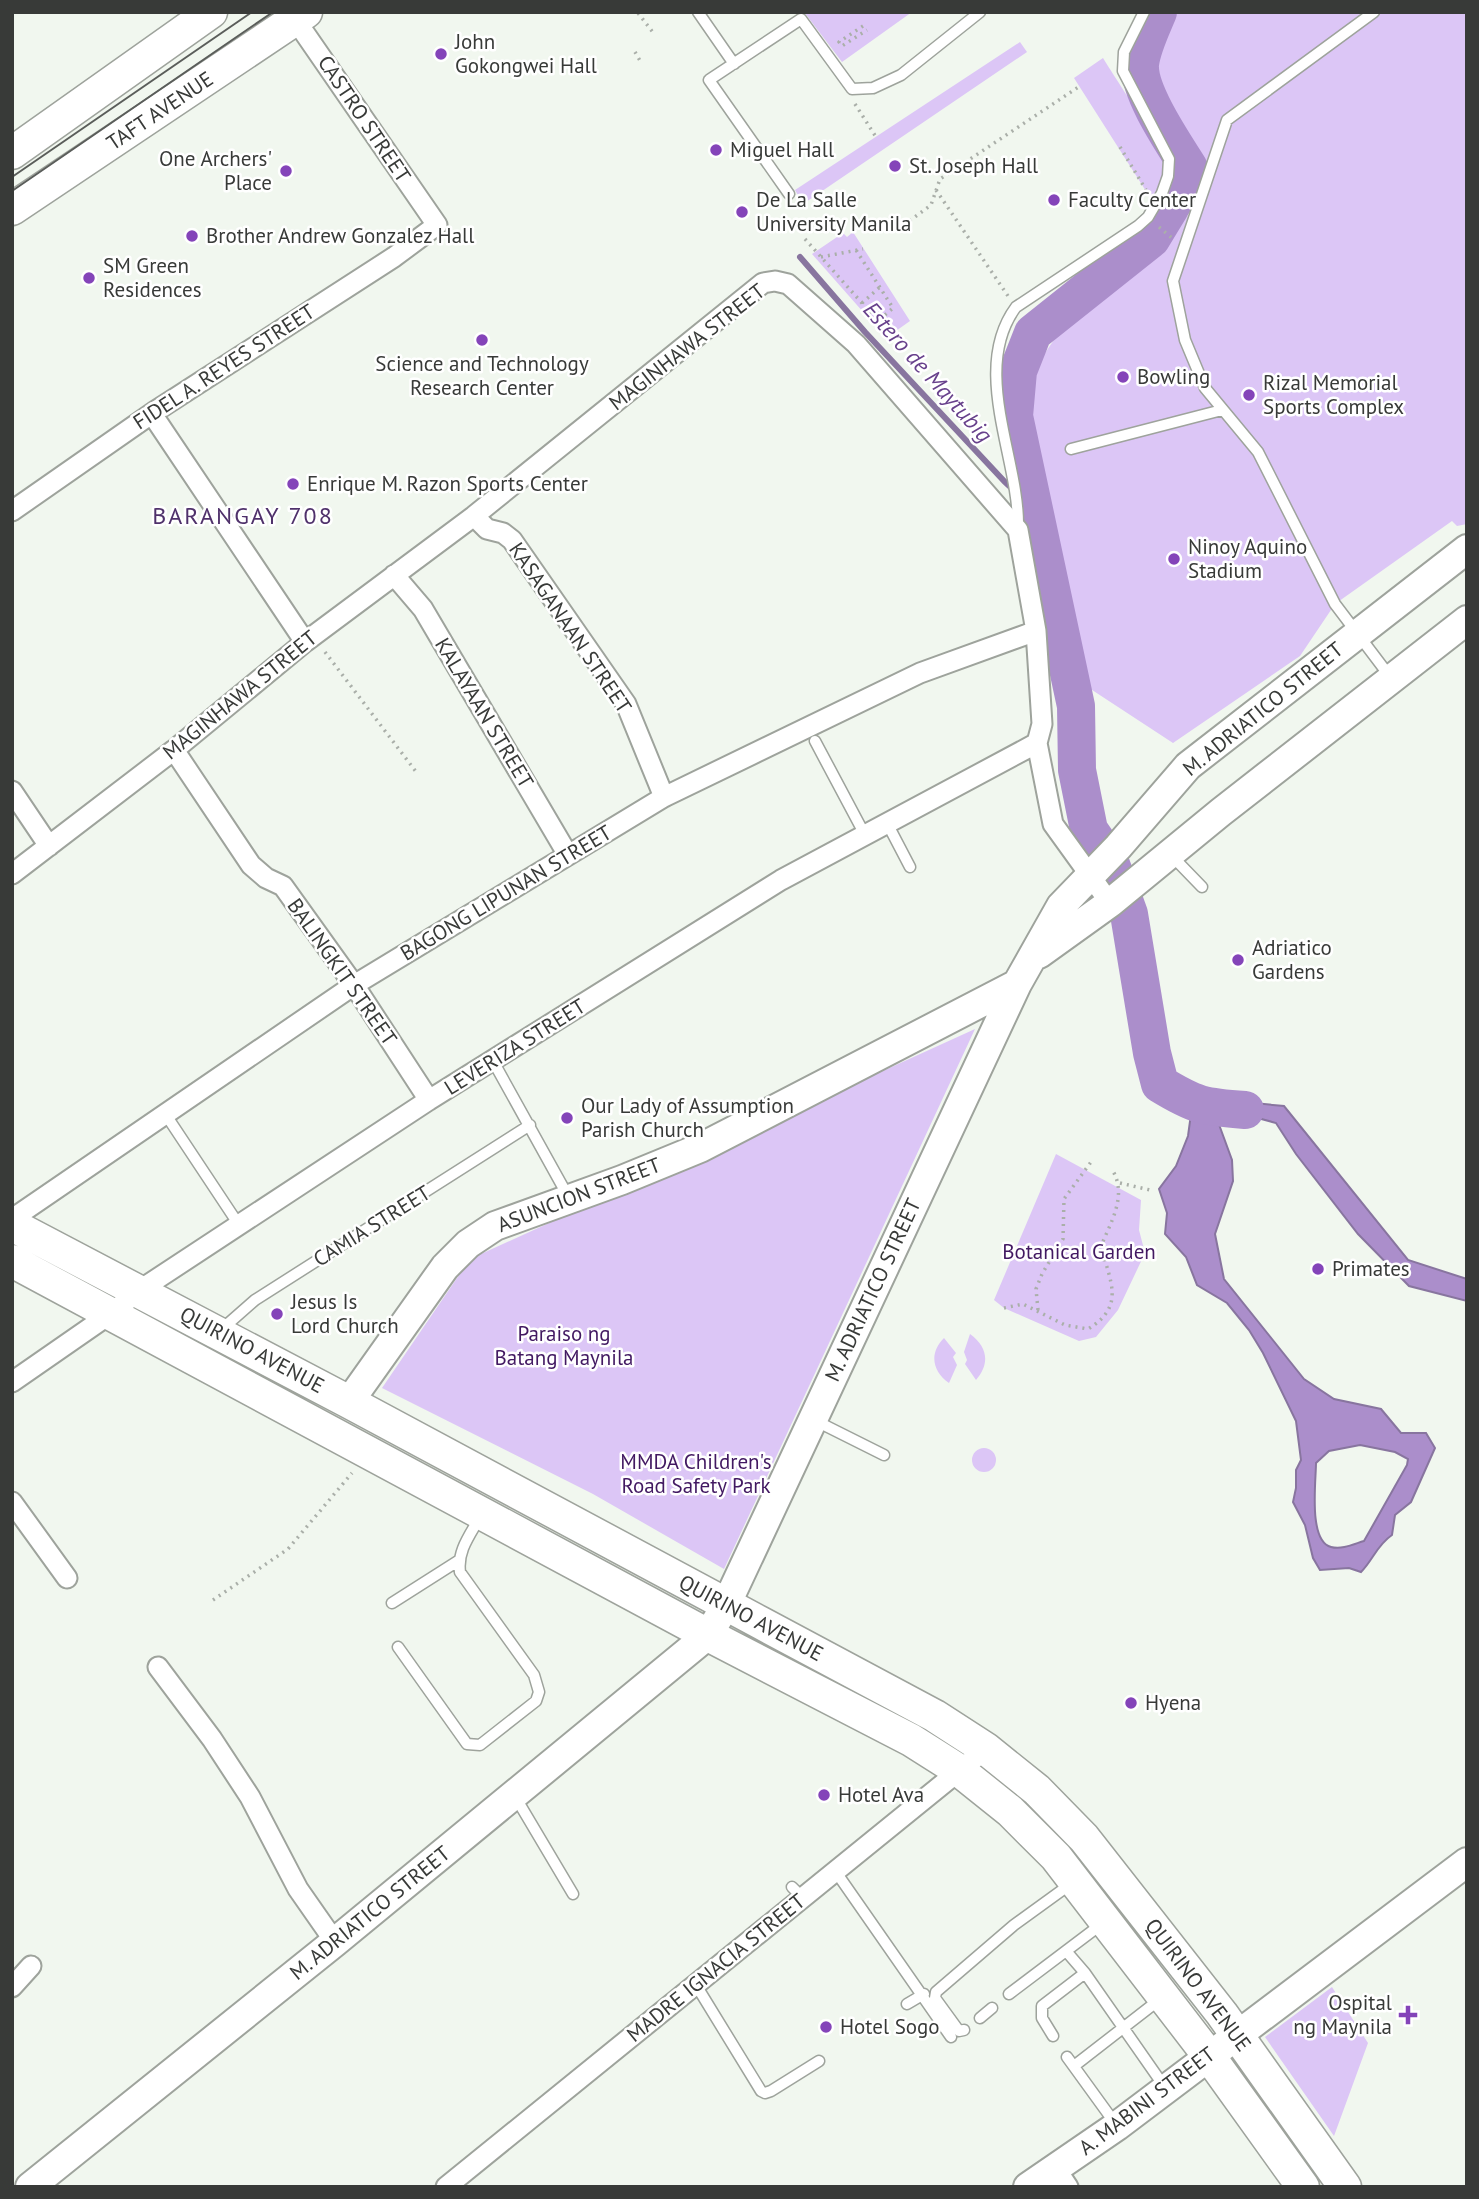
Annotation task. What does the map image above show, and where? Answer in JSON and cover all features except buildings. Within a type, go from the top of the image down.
[{"type":"main road","points":[[12,153],[211,12]]},
{"type":"main road","name":"TAFT AVENUE","points":[[12,209],[298,15]]},
{"type":"main road","name":"QUIRINO AVENUE","points":[[12,1222],[349,1402],[717,1621],[960,1771],[1010,1811],[1056,1857],[1209,2056],[1303,2187]]},
{"type":"main road","name":"QUIRINO AVENUE","points":[[12,1261],[482,1514],[935,1716],[986,1749],[1037,1790],[1084,1838],[1236,2034],[1345,2187]]},
{"type":"street","name":"CASTRO STREET","points":[[298,15],[437,225]]},
{"type":"street","name":"FIDEL A. REYES STREET","points":[[12,511],[152,414],[394,257],[437,225]]},
{"type":"street","name":"MAGINHAWA STREET","points":[[12,874],[174,750],[309,639],[474,516],[763,283],[775,281],[788,284],[856,344],[1018,530]]},
{"type":"street","points":[[152,414],[309,639]]},
{"type":"street","name":"KASAGANAAN STREET","points":[[474,516],[487,530],[503,533],[512,540],[608,677],[626,704],[664,797]]},
{"type":"street","points":[[1018,530],[1036,631],[1042,724],[1037,743],[1054,824],[1094,873],[1119,896]]},
{"type":"street","name":"M. ADRIATICO STREET","points":[[30,2187],[514,1796],[717,1621],[1017,984],[1061,906],[1118,847],[1188,766],[1467,549]]},
{"type":"street","name":"KALAYAAN STREET","points":[[394,575],[423,609],[568,855]]},
{"type":"street","name":"M. ADRIATICO STREET","points":[[1034,958],[1119,896],[1221,812],[1467,620]]},
{"type":"street","name":"BAGONG LIPUNAN STREET","points":[[12,1222],[354,985],[664,797],[920,673],[1036,631]]},
{"type":"street","name":"LEVERIZA STREET","points":[[12,1381],[110,1314],[140,1290],[429,1100],[781,880],[1037,743]]},
{"type":"street","name":"BALINGKIT STREET","points":[[174,750],[251,865],[265,878],[283,886],[354,985],[429,1100]]},
{"type":"street","points":[[12,791],[49,846]]},
{"type":"street","name":"ASUNCION STREET","points":[[349,1402],[445,1268],[468,1244],[495,1226],[700,1148],[1017,984]]},
{"type":"street","points":[[12,1502],[67,1578]]},
{"type":"street","points":[[158,1667],[212,1739],[242,1786],[292,1879],[335,1942]]},
{"type":"street","name":"MADRE IGNACIA STREET","points":[[446,2187],[696,1984],[797,1893],[836,1872],[986,1749]]},
{"type":"street","name":"A. MABINI STREET","points":[[1028,2187],[1057,2172],[1236,2034],[1467,1862]]},
{"type":"street","points":[[12,1987],[31,1966]]},
{"type":"lane","points":[[698,12],[734,64]]},
{"type":"lane","points":[[789,194],[709,80],[801,19],[852,89],[873,88],[901,75],[980,12]]},
{"type":"lane","points":[[1018,530],[1013,479],[997,402],[997,364],[1005,322],[1016,307],[1138,226],[1148,217],[1168,176],[1168,159],[1123,71],[1124,52],[1144,12]]},
{"type":"lane","points":[[1374,12],[1227,120],[1173,281],[1185,340],[1205,388],[1258,452],[1335,604],[1391,679]]},
{"type":"lane","points":[[1071,449],[1222,410]]},
{"type":"lane","points":[[815,741],[864,835]]},
{"type":"lane","points":[[887,823],[910,867]]},
{"type":"lane","points":[[1170,855],[1202,887]]},
{"type":"lane","points":[[493,1061],[570,1199]]},
{"type":"lane","points":[[170,1121],[239,1225]]},
{"type":"lane","name":"CAMIA STREET","points":[[217,1332],[255,1300],[530,1125]]},
{"type":"lane","points":[[812,1419],[884,1455]]},
{"type":"lane","points":[[398,1647],[467,1744],[480,1745],[536,1701],[539,1692],[534,1675],[460,1572],[458,1561],[482,1514]]},
{"type":"lane","points":[[391,1602],[458,1561]]},
{"type":"lane","points":[[514,1796],[573,1894]]},
{"type":"lane","points":[[836,1872],[924,1994],[951,2037]]},
{"type":"lane","points":[[964,2030],[959,2031],[935,1998],[936,1992],[1014,1925],[1075,1881]]},
{"type":"lane","points":[[1009,1994],[1106,1921]]},
{"type":"lane","points":[[1066,1951],[1124,2026],[1166,2089]]},
{"type":"lane","points":[[1053,2036],[1042,2018],[1042,2006],[1085,1973]]},
{"type":"lane","points":[[696,1984],[761,2091],[771,2091],[819,2061]]},
{"type":"lane","points":[[907,2004],[924,1994]]},
{"type":"lane","points":[[1074,2066],[1164,1997]]},
{"type":"lane","points":[[980,2018],[992,2008]]},
{"type":"lane","points":[[1067,2057],[1117,2126]]},
{"type":"path","points":[[638,13],[655,35]]},
{"type":"path","points":[[841,44],[865,28]]},
{"type":"path","points":[[635,52],[642,64]]},
{"type":"path","points":[[904,225],[931,205],[940,179],[1080,86]]},
{"type":"path","points":[[852,89],[851,98],[876,137]]},
{"type":"path","points":[[1120,147],[1155,204]]},
{"type":"path","points":[[936,188],[1016,307]]},
{"type":"path","points":[[1154,222],[1173,239]]},
{"type":"path","points":[[805,239],[878,321],[893,308],[856,250]]},
{"type":"path","points":[[821,257],[863,248]]},
{"type":"path","points":[[862,303],[880,287]]},
{"type":"path","points":[[309,639],[417,773]]},
{"type":"path","points":[[1038,1310],[1036,1289],[1063,1239],[1064,1199],[1091,1162]]},
{"type":"path","points":[[1004,1308],[1023,1304],[1065,1325],[1088,1329],[1104,1319],[1112,1301],[1111,1279],[1101,1246],[1115,1214],[1119,1183],[1113,1171]]},
{"type":"path","points":[[1119,1183],[1150,1190]]},
{"type":"path","points":[[213,1600],[288,1549],[370,1453]]},
{"type":"green space","points":[[804,12],[912,12],[842,62]]},
{"type":"green space","name":"Rizal Memorial Sports Complex","points":[[1174,12],[1467,12],[1467,524],[1457,526],[1452,521],[1335,604],[1300,656],[1173,743],[1086,686],[1029,420],[1034,369],[1058,334],[1192,212],[1202,184],[1198,163],[1144,74]]},
{"type":"green space","points":[[1020,42],[1027,52],[803,204],[795,190]]},
{"type":"green space","points":[[1103,58],[1146,126],[1160,154],[1163,173],[1151,199],[1074,78]]},
{"type":"green space","points":[[853,232],[910,321],[886,338],[812,254],[843,233],[847,237]]},
{"type":"green space","name":"Paraiso ng Batang Maynila","points":[[975,1029],[724,1569],[593,1494],[382,1388],[470,1259]]},
{"type":"green space","name":"Botanical Garden","points":[[1056,1154],[1141,1200],[1139,1230],[1145,1253],[1118,1310],[1096,1337],[1079,1341],[1004,1308],[994,1300]]},
{"type":"green space","points":[[970,1334],[980,1344],[985,1356],[984,1368],[976,1380],[965,1364],[967,1360],[964,1352]]},
{"type":"green space","points":[[944,1338],[956,1353],[953,1357],[957,1365],[949,1383],[939,1373],[934,1362],[936,1350]]},
{"type":"green space","points":[[984,1448],[993,1451],[996,1460],[993,1469],[984,1472],[975,1469],[972,1460],[975,1451]]},
{"type":"green space","points":[[1332,1987],[1368,2043],[1334,2136],[1265,2037]]},
{"type":"shaded area","points":[[1194,1092],[1222,1100],[1284,1106],[1408,1260],[1467,1279],[1467,1301],[1409,1286],[1358,1234],[1296,1154],[1276,1123],[1254,1117],[1217,1119],[1232,1160],[1233,1181],[1215,1234],[1224,1279],[1304,1379],[1334,1399],[1381,1409],[1401,1433],[1426,1433],[1435,1448],[1411,1502],[1395,1515],[1392,1535],[1361,1572],[1349,1568],[1320,1570],[1313,1558],[1305,1525],[1293,1502],[1296,1470],[1301,1460],[1296,1421],[1249,1330],[1227,1303],[1197,1285],[1186,1257],[1165,1234],[1167,1213],[1159,1189],[1176,1166],[1188,1136]],"holes":[[[1360,1445],[1395,1452],[1408,1459],[1407,1465],[1364,1541],[1339,1548],[1324,1542],[1316,1523],[1316,1463],[1329,1451]]]},
{"type":"waterway","points":[[1158,12],[1143,51],[1141,76],[1158,118],[1189,168],[1179,193],[1151,239],[1033,333],[1018,371],[1014,416],[1076,706],[1077,770],[1089,830],[1109,859],[1129,914],[1152,1053],[1160,1084],[1201,1104],[1245,1110]]},
{"type":"waterway","name":"Estero de Maytubig","points":[[800,257],[865,332],[1004,481],[1033,508]]},
{"type":"tram line","points":[[12,177],[252,12]]},
{"type":"tram line","points":[[12,191],[273,12]]},
{"type":"place","name":"John Gokongwei Hall","points":[[441,54]]},
{"type":"place","name":"Miguel Hall","points":[[716,150]]},
{"type":"place","name":"St. Joseph Hall","points":[[895,166]]},
{"type":"place","name":"One Archers' Place","points":[[286,171]]},
{"type":"place","name":"Faculty Center","points":[[1054,200]]},
{"type":"place","name":"De La Salle University Manila","points":[[742,212]]},
{"type":"place","name":"Brother Andrew Gonzalez Hall","points":[[192,236]]},
{"type":"place","name":"SM Green Residences","points":[[89,278]]},
{"type":"place","name":"Science and Technology Research Center","points":[[482,340]]},
{"type":"place","name":"Bowling","points":[[1123,377]]},
{"type":"place","name":"Rizal Memorial Sports Complex","points":[[1249,395]]},
{"type":"place","name":"Enrique M. Razon Sports Center","points":[[293,484]]},
{"type":"place","name":"Ninoy Aquino Stadium","points":[[1174,559]]},
{"type":"place","name":"Adriatico Gardens","points":[[1238,960]]},
{"type":"place","name":"Our Lady of Assumption Parish Church","points":[[567,1118]]},
{"type":"place","name":"Primates","points":[[1318,1269]]},
{"type":"place","name":"Jesus Is Lord Church","points":[[277,1314]]},
{"type":"place","name":"Hyena","points":[[1131,1703]]},
{"type":"place","name":"Hotel Ava","points":[[824,1795]]},
{"type":"place","name":"Ospital ng Maynila","points":[[1408,2015]]},
{"type":"place","name":"Hotel Sogo","points":[[826,2027]]},
{"type":"district","name":"BARANGAY 708","points":[[243,516]]},
{"type":"park label","name":"MMDA Children's Road Safety Park","points":[[696,1474]]}]
